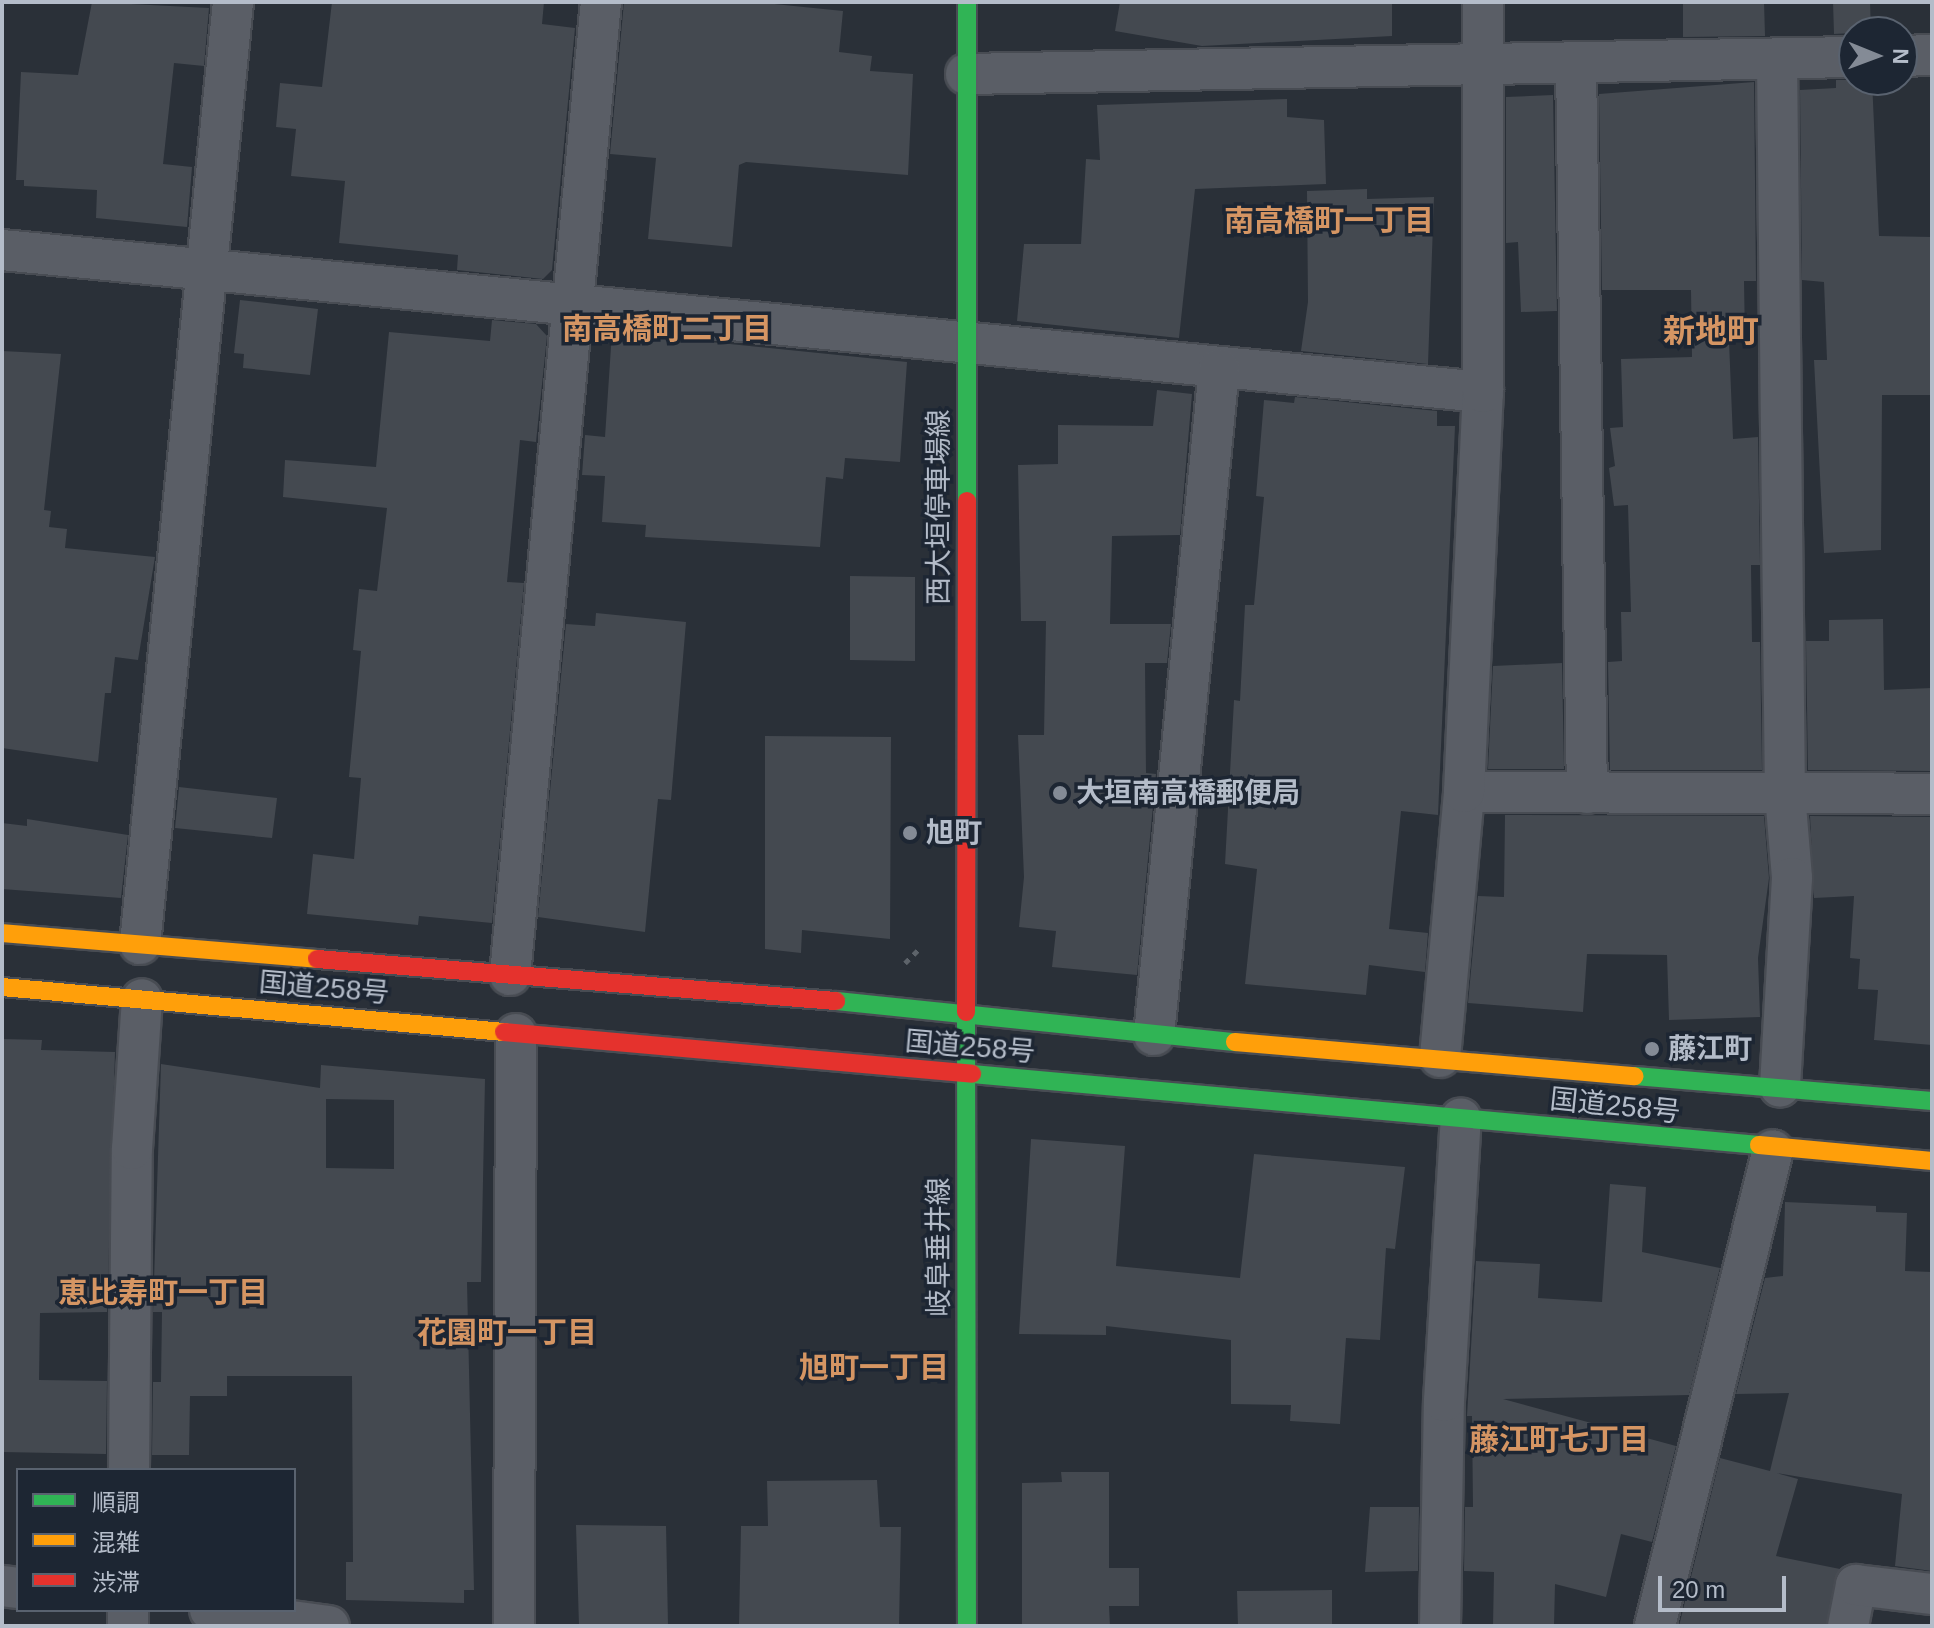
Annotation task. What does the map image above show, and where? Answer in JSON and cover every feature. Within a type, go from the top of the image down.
[{"type":"main road","name":"西大垣停車場線","points":[[966,1012],[967,2]]},
{"type":"main road","name":"国道258号","points":[[2,933],[966,1012],[1154,1035],[1932,1101]]},
{"type":"main road","name":"国道258号","points":[[2,987],[1773,1150],[1932,1161]]},
{"type":"main road","name":"岐阜垂井線","points":[[966,1012],[967,1626]]},
{"type":"street","points":[[140,944],[204,271],[233,2]]},
{"type":"street","points":[[510,975],[601,2]]},
{"type":"street","points":[[1440,1057],[1464,792],[1483,392],[1483,2]]},
{"type":"street","points":[[966,74],[1838,57]]},
{"type":"street","points":[[1777,59],[1785,794],[1792,878],[1780,1087]]},
{"type":"street","points":[[1576,63],[1587,793]]},
{"type":"street","points":[[2,250],[1483,392]]},
{"type":"street","points":[[1154,1035],[1219,369]]},
{"type":"street","points":[[1464,792],[1932,794]]},
{"type":"street","points":[[129,1468],[132,1149],[142,999]]},
{"type":"street","points":[[514,1626],[516,1034]]},
{"type":"street","points":[[1440,1626],[1444,1401],[1461,1119]]},
{"type":"street","points":[[1655,1626],[1773,1150]]},
{"type":"street","points":[[1848,1626],[1856,1585],[1932,1594]]},
{"type":"street","points":[[225,1612],[329,1626]]},
{"type":"building","points":[[92,2],[209,8],[204,66],[174,63],[163,164],[192,167],[187,227],[96,218],[97,190],[24,186],[24,180],[16,180],[21,72],[78,75]]},
{"type":"building","points":[[332,2],[544,2],[542,24],[575,28],[552,270],[543,279],[457,270],[458,255],[339,243],[345,181],[291,176],[296,129],[276,127],[280,83],[322,87]]},
{"type":"building","points":[[624,2],[754,2],[843,11],[839,52],[872,56],[870,71],[913,74],[908,175],[746,162],[739,165],[732,247],[648,239],[656,158],[610,154]]},
{"type":"building","points":[[1120,2],[1392,2],[1392,36],[1202,46],[1115,31]]},
{"type":"building","points":[[1683,2],[1764,2],[1765,36],[1683,37]]},
{"type":"building","points":[[1833,2],[1870,2],[1870,16],[1838,16],[1838,34],[1834,34]]},
{"type":"building","points":[[1838,80],[1838,96],[1873,96],[1879,236],[1932,237],[1932,395],[1882,395],[1881,550],[1824,553],[1814,360],[1827,360],[1824,282],[1802,280],[1800,90],[1836,88]]},
{"type":"building","points":[[1754,82],[1756,281],[1744,281],[1745,340],[1729,341],[1733,439],[1758,437],[1760,565],[1751,565],[1752,642],[1760,642],[1762,770],[1610,770],[1608,662],[1622,661],[1621,612],[1631,612],[1628,505],[1614,506],[1609,468],[1615,466],[1610,428],[1623,427],[1621,359],[1692,357],[1691,290],[1602,290],[1599,94]]},
{"type":"building","points":[[1553,95],[1557,311],[1521,312],[1518,242],[1506,243],[1506,97]]},
{"type":"building","points":[[1287,99],[1287,117],[1324,120],[1326,184],[1195,189],[1179,338],[1017,321],[1024,244],[1081,244],[1086,159],[1100,160],[1097,105]]},
{"type":"building","points":[[1367,189],[1367,199],[1434,197],[1428,364],[1301,351],[1308,302],[1307,191]]},
{"type":"building","points":[[240,300],[318,309],[310,375],[243,368],[244,354],[234,353]]},
{"type":"building","points":[[492,320],[536,324],[547,336],[536,442],[520,440],[507,582],[524,583],[492,923],[419,916],[418,925],[307,914],[313,854],[354,859],[361,778],[349,777],[361,651],[353,650],[359,589],[377,591],[387,508],[283,497],[285,460],[376,467],[389,332],[490,341]]},
{"type":"building","points":[[612,332],[907,362],[900,462],[845,458],[843,479],[826,477],[820,547],[645,537],[646,525],[602,522],[605,476],[582,475],[585,435],[605,437]]},
{"type":"building","points":[[2,351],[61,354],[44,510],[51,511],[49,527],[67,529],[65,548],[155,557],[138,660],[115,657],[111,693],[105,693],[98,762],[2,748]]},
{"type":"building","points":[[1157,390],[1192,394],[1180,535],[1112,536],[1110,624],[1171,624],[1167,663],[1145,663],[1146,773],[1156,774],[1137,975],[1052,967],[1056,931],[1019,927],[1024,877],[1018,735],[1044,735],[1046,621],[1021,621],[1018,465],[1058,464],[1058,425],[1153,426]]},
{"type":"building","points":[[1295,397],[1437,411],[1437,426],[1455,426],[1438,815],[1401,811],[1389,929],[1428,933],[1425,972],[1369,965],[1366,995],[1245,984],[1257,869],[1225,864],[1234,700],[1240,701],[1245,605],[1254,605],[1264,497],[1256,496],[1264,400],[1294,403]]},
{"type":"building","points":[[850,576],[915,577],[915,661],[850,660]]},
{"type":"building","points":[[596,613],[686,622],[671,800],[658,799],[645,932],[538,917],[566,624],[595,626]]},
{"type":"building","points":[[1883,619],[1884,690],[1932,688],[1932,771],[1808,770],[1806,641],[1829,641],[1829,620]]},
{"type":"building","points":[[1562,663],[1564,769],[1488,769],[1493,666]]},
{"type":"building","points":[[765,736],[891,737],[890,939],[802,930],[801,953],[765,949]]},
{"type":"building","points":[[179,787],[277,798],[272,838],[175,828]]},
{"type":"building","points":[[1505,815],[1764,816],[1769,878],[1758,958],[1760,1017],[1669,1020],[1667,955],[1587,954],[1583,1012],[1468,1003],[1478,896],[1504,897]]},
{"type":"building","points":[[1810,816],[1932,817],[1932,1045],[1874,1040],[1878,990],[1858,989],[1860,959],[1850,958],[1854,896],[1814,898]]},
{"type":"building","points":[[27,819],[128,835],[121,898],[2,889],[2,823],[27,826]]},
{"type":"building","points":[[2,1039],[42,1040],[41,1050],[115,1052],[107,1312],[40,1313],[39,1380],[107,1381],[106,1454],[2,1452]]},
{"type":"building","points":[[161,1064],[320,1088],[321,1065],[485,1079],[481,1282],[467,1282],[474,1590],[464,1590],[464,1603],[346,1600],[346,1562],[353,1562],[352,1376],[227,1376],[227,1396],[190,1396],[189,1455],[152,1455],[153,1382],[161,1382],[162,1312],[153,1312]],"holes":[[[326,1099],[394,1100],[394,1169],[326,1168]]]},
{"type":"building","points":[[1031,1139],[1125,1146],[1116,1266],[1240,1278],[1254,1154],[1405,1167],[1395,1249],[1386,1248],[1380,1340],[1346,1338],[1340,1424],[1290,1421],[1291,1405],[1231,1404],[1231,1340],[1106,1326],[1106,1335],[1019,1334]]},
{"type":"building","points":[[1610,1184],[1646,1187],[1642,1252],[1720,1268],[1689,1395],[1503,1399],[1676,1446],[1652,1542],[1621,1534],[1606,1597],[1555,1584],[1554,1626],[1493,1626],[1494,1572],[1464,1571],[1465,1507],[1473,1507],[1472,1416],[1467,1416],[1476,1261],[1540,1264],[1538,1298],[1602,1302]]},
{"type":"building","points":[[1785,1202],[1876,1206],[1876,1212],[1907,1213],[1905,1271],[1932,1272],[1932,1571],[1895,1566],[1902,1494],[1776,1473],[1798,1479],[1776,1556],[1840,1569],[1826,1626],[1679,1626],[1720,1458],[1770,1471],[1789,1393],[1736,1394],[1765,1278],[1783,1276]]},
{"type":"building","points":[[1061,1472],[1109,1472],[1109,1568],[1139,1568],[1139,1606],[1109,1606],[1110,1626],[1022,1626],[1022,1483],[1062,1482]]},
{"type":"building","points":[[877,1480],[880,1527],[901,1527],[899,1626],[739,1626],[741,1526],[768,1526],[767,1481]]},
{"type":"building","points":[[1370,1507],[1419,1507],[1418,1571],[1365,1572]]},
{"type":"building","points":[[576,1525],[666,1526],[668,1626],[579,1626]]},
{"type":"building","points":[[1332,1590],[1332,1626],[1238,1626],[1237,1591]]},
{"type":"traffic: fast","points":[[967,2],[967,501]]},
{"type":"traffic: fast","points":[[836,1001],[1235,1042]]},
{"type":"traffic: fast","points":[[966,1012],[967,1626]]},
{"type":"traffic: fast","points":[[972,1074],[1759,1145]]},
{"type":"traffic: fast","points":[[1635,1076],[1932,1101]]},
{"type":"traffic: slow","points":[[2,933],[317,959]]},
{"type":"traffic: slow","points":[[2,987],[504,1032]]},
{"type":"traffic: slow","points":[[1235,1042],[1635,1076]]},
{"type":"traffic: slow","points":[[1759,1145],[1932,1161]]},
{"type":"traffic: jam","points":[[966,1012],[967,501]]},
{"type":"traffic: jam","points":[[317,959],[836,1001]]},
{"type":"traffic: jam","points":[[504,1032],[972,1074]]},
{"type":"place","name":"大垣南高橋郵便局","points":[[1060,793]]},
{"type":"place","name":"旭町","points":[[910,833]]},
{"type":"place","name":"藤江町","points":[[1652,1049]]},
{"type":"district","name":"南高橋町一丁目","points":[[1329,221]]},
{"type":"district","name":"南高橋町二丁目","points":[[667,329]]},
{"type":"district","name":"新地町","points":[[1711,331]]},
{"type":"district","name":"恵比寿町一丁目","points":[[163,1293]]},
{"type":"district","name":"花園町一丁目","points":[[507,1333]]},
{"type":"district","name":"旭町一丁目","points":[[874,1368]]},
{"type":"district","name":"藤江町七丁目","points":[[1559,1440]]}]
